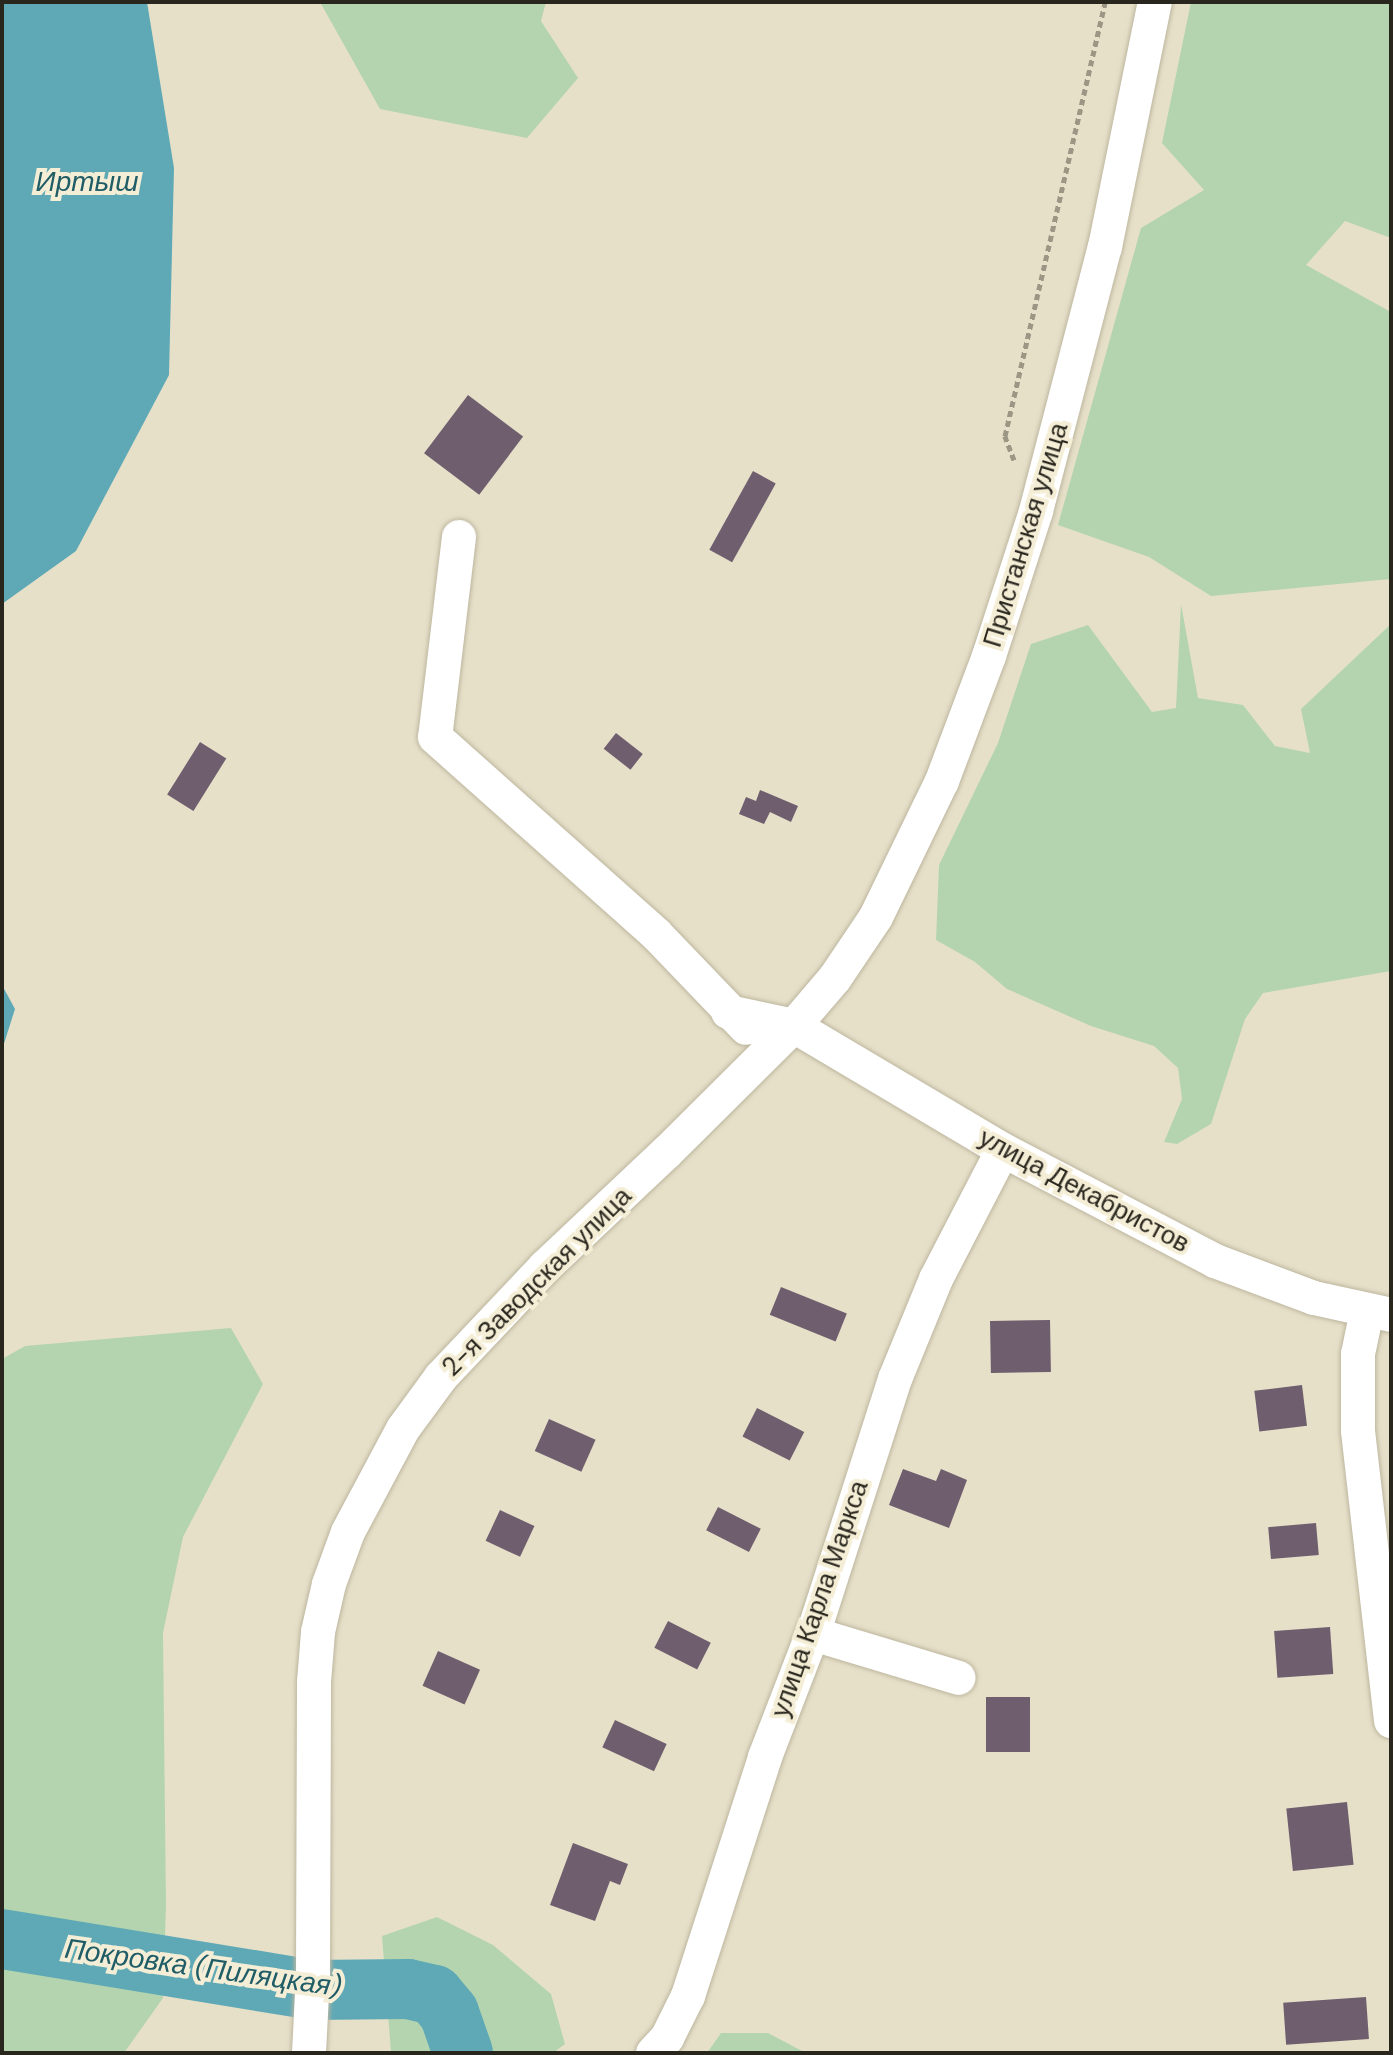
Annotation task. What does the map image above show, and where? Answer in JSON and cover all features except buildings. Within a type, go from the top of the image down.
[{"type":"street","name":"Пристанская улица","points":[[782,1038],[835,978],[876,917],[942,781],[989,656],[1073,378],[1105,247],[1155,2]]},
{"type":"street","name":"улица Декабристов","points":[[459,537],[435,737],[656,934],[728,1012],[1215,1261],[1314,1298],[1379,1313]]},
{"type":"street","name":"2-я Заводская улица","points":[[309,2053],[313,1973],[314,1682],[318,1632],[326,1596],[348,1532],[403,1429],[477,1336],[782,1038]]},
{"type":"street","name":"улица Карла Маркса","points":[[653,2053],[667,2038],[688,1996],[765,1757],[813,1634],[895,1379],[936,1279],[1003,1150]]},
{"type":"street","points":[[1379,1313],[1358,1354],[1358,1431],[1391,1721]]},
{"type":"street","points":[[813,1634],[959,1678]]},
{"type":"path","points":[[1005,436],[1105,2]]},
{"type":"green space","points":[[320,2],[546,2],[541,21],[578,78],[527,138],[380,109]]},
{"type":"green space","points":[[1191,2],[1391,2],[1391,238],[1345,221],[1306,265],[1391,312],[1391,579],[1211,596],[1149,557],[1058,525],[1141,228],[1204,190],[1162,143]]},
{"type":"green space","points":[[1181,604],[1198,698],[1243,705],[1275,746],[1310,753],[1301,709],[1391,624],[1391,971],[1263,993],[1245,1019],[1211,1124],[1177,1144],[1164,1142],[1182,1099],[1178,1068],[1154,1046],[1091,1026],[1007,989],[975,962],[936,940],[939,865],[998,743],[1031,644],[1088,625],[1152,712],[1176,708]]},
{"type":"green space","points":[[231,1328],[263,1384],[183,1537],[163,1633],[166,1906],[163,1998],[124,2053],[2,2053],[2,1359],[25,1346]]},
{"type":"green space","points":[[437,1917],[493,1945],[551,1994],[565,2044],[553,2053],[391,2053],[382,1936]]},
{"type":"green space","points":[[721,2033],[768,2033],[806,2053],[707,2053]]},
{"type":"water","name":"Иртыш","points":[[2,2],[147,2],[174,168],[169,375],[76,551],[2,604]]},
{"type":"water","points":[[2,985],[15,1009],[2,1050]]},
{"type":"waterway","name":"Покровка (Пиляцкая)","points":[[2,1939],[312,1990],[408,1989],[434,1995],[449,2013],[463,2053]]}]
